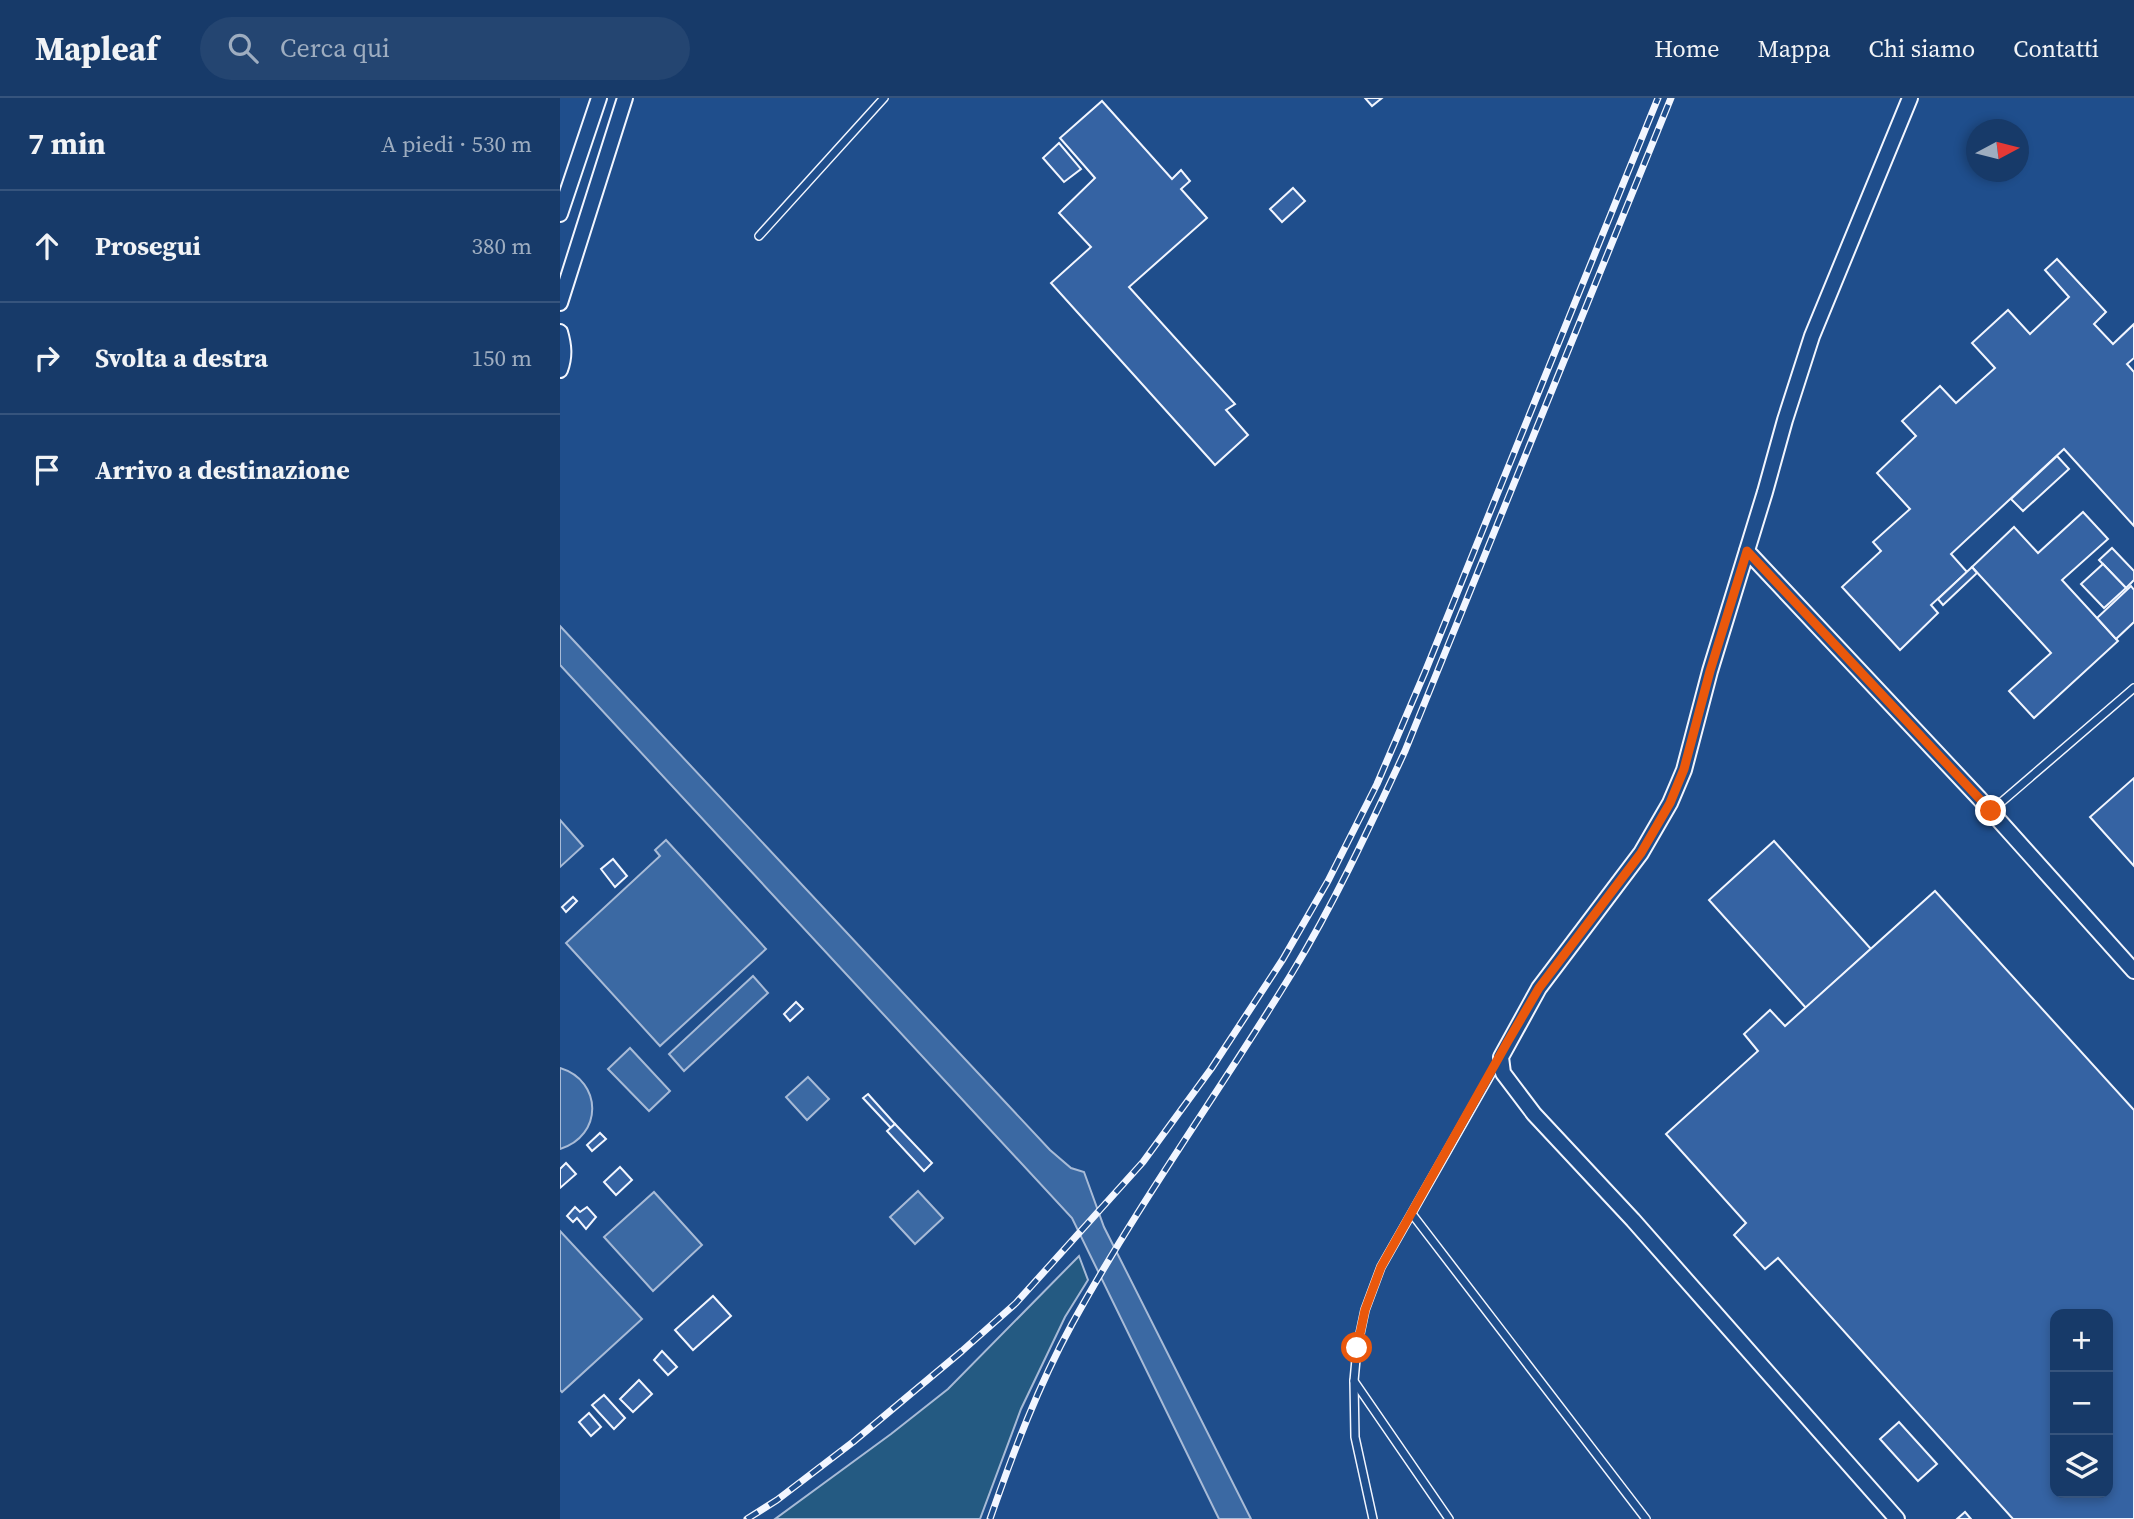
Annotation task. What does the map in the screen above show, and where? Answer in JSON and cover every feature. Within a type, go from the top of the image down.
[{"type":"street","points":[[560,214],[599,98]]},
{"type":"street","points":[[560,303],[625,98]]},
{"type":"street","points":[[1897,1519],[1633,1220],[1534,1114],[1503,1073],[1501,1057],[1539,988],[1641,853],[1670,803],[1684,769],[1784,420],[1812,337],[1910,98]]},
{"type":"street","points":[[560,332],[564,355],[560,370]]},
{"type":"street","points":[[1747,551],[1991,811],[2134,971]]},
{"type":"lane","points":[[759,236],[884,98]]},
{"type":"lane","points":[[1991,811],[2134,688]]},
{"type":"lane","points":[[1373,1519],[1355,1437],[1354,1381],[1365,1310],[1381,1267],[1501,1057]]},
{"type":"lane","points":[[1412,1214],[1646,1519]]},
{"type":"lane","points":[[1354,1381],[1450,1519]]},
{"type":"shaded area","points":[[560,626],[1050,1150],[1071,1168],[1084,1172],[1104,1227],[1251,1519],[1219,1519],[1072,1218],[560,665]]},
{"type":"shaded area","points":[[560,820],[583,846],[560,867]]},
{"type":"shaded area","points":[[666,840],[766,949],[660,1046],[566,943],[660,856],[655,850]]},
{"type":"shaded area","points":[[753,976],[768,993],[684,1071],[669,1054]]},
{"type":"shaded area","points":[[630,1048],[670,1091],[649,1111],[608,1069]]},
{"type":"shaded area","points":[[560,1068],[584,1084],[592,1108],[584,1133],[560,1149]]},
{"type":"shaded area","points":[[808,1077],[829,1099],[807,1120],[786,1097]]},
{"type":"shaded area","points":[[918,1191],[943,1218],[915,1244],[890,1217]]},
{"type":"shaded area","points":[[654,1192],[702,1245],[653,1291],[604,1237]]},
{"type":"shaded area","points":[[560,1231],[642,1319],[562,1392],[560,1390]]},
{"type":"shaded area","points":[[1079,1256],[1088,1280],[1065,1317],[1021,1409],[980,1519],[775,1519],[948,1389]]},
{"type":"building","points":[[1365,98],[1382,98],[1372,106]]},
{"type":"building","points":[[1102,101],[1172,179],[1181,170],[1190,181],[1181,189],[1207,218],[1129,287],[1235,404],[1226,410],[1248,435],[1215,465],[1051,283],[1091,247],[1059,213],[1095,178],[1060,138]]},
{"type":"building","points":[[1059,143],[1081,169],[1064,182],[1043,158]]},
{"type":"building","points":[[1293,188],[1305,201],[1282,222],[1270,209]]},
{"type":"building","points":[[2057,259],[2106,312],[2094,324],[2113,344],[2134,324],[2134,358],[2127,364],[2134,372],[2134,526],[2064,449],[1951,554],[1967,572],[1931,605],[1938,613],[1900,650],[1842,587],[1881,551],[1873,542],[1910,509],[1877,473],[1916,436],[1902,421],[1940,386],[1956,403],[1995,368],[1972,343],[2008,310],[2030,334],[2069,297],[2045,270]]},
{"type":"building","points":[[2057,456],[2069,469],[2023,511],[2011,499]]},
{"type":"building","points":[[2083,512],[2108,539],[2062,580],[2118,641],[2034,718],[2009,691],[2051,653],[1972,567],[2014,527],[2038,553]]},
{"type":"building","points":[[2112,548],[2134,571],[2134,580],[2126,588],[2099,560]]},
{"type":"building","points":[[2103,564],[2126,588],[2104,608],[2081,584]]},
{"type":"building","points":[[1972,567],[1977,573],[1943,605],[1938,599]]},
{"type":"building","points":[[2131,586],[2134,590],[2134,622],[2116,639],[2097,618]]},
{"type":"building","points":[[2134,778],[2134,866],[2090,817]]},
{"type":"building","points":[[1774,841],[1871,949],[1806,1008],[1709,900]]},
{"type":"building","points":[[613,859],[627,876],[615,887],[601,869]]},
{"type":"building","points":[[1935,891],[2134,1110],[2134,1519],[2013,1519],[1778,1258],[1765,1269],[1734,1235],[1746,1223],[1666,1134],[1758,1051],[1744,1034],[1770,1010],[1785,1026]]},
{"type":"building","points":[[573,897],[577,901],[566,912],[562,907]]},
{"type":"building","points":[[796,1002],[803,1009],[790,1021],[784,1014]]},
{"type":"building","points":[[868,1094],[895,1124],[891,1128],[863,1098]]},
{"type":"building","points":[[895,1124],[932,1163],[924,1171],[887,1131]]},
{"type":"building","points":[[600,1133],[606,1139],[592,1151],[587,1145]]},
{"type":"building","points":[[566,1163],[576,1174],[560,1188],[560,1169]]},
{"type":"building","points":[[620,1167],[632,1180],[616,1195],[604,1182]]},
{"type":"building","points":[[575,1207],[580,1212],[587,1207],[596,1217],[586,1229],[577,1218],[573,1222],[567,1216]]},
{"type":"building","points":[[713,1296],[731,1316],[693,1350],[675,1330]]},
{"type":"building","points":[[662,1351],[677,1367],[668,1375],[654,1360]]},
{"type":"building","points":[[639,1380],[652,1394],[633,1412],[620,1399]]},
{"type":"building","points":[[604,1395],[625,1418],[614,1429],[592,1405]]},
{"type":"building","points":[[589,1413],[601,1427],[591,1436],[579,1422]]},
{"type":"building","points":[[1899,1422],[1937,1464],[1918,1481],[1880,1439]]},
{"type":"building","points":[[1965,1512],[1971,1519],[1957,1519]]},
{"type":"railway","points":[[747,1519],[777,1500],[853,1442],[1016,1303],[1143,1162],[1211,1069],[1283,959],[1328,881],[1377,784],[1658,98]]},
{"type":"railway","points":[[990,1519],[1027,1420],[1072,1324],[1152,1190],[1292,973],[1323,919],[1365,835],[1405,751],[1671,98]]},
{"type":"route","points":[[1357,1348],[1365,1310],[1381,1267],[1508,1041],[1539,988],[1641,853],[1670,803],[1684,769],[1710,671],[1747,551],[1991,811]]}]
